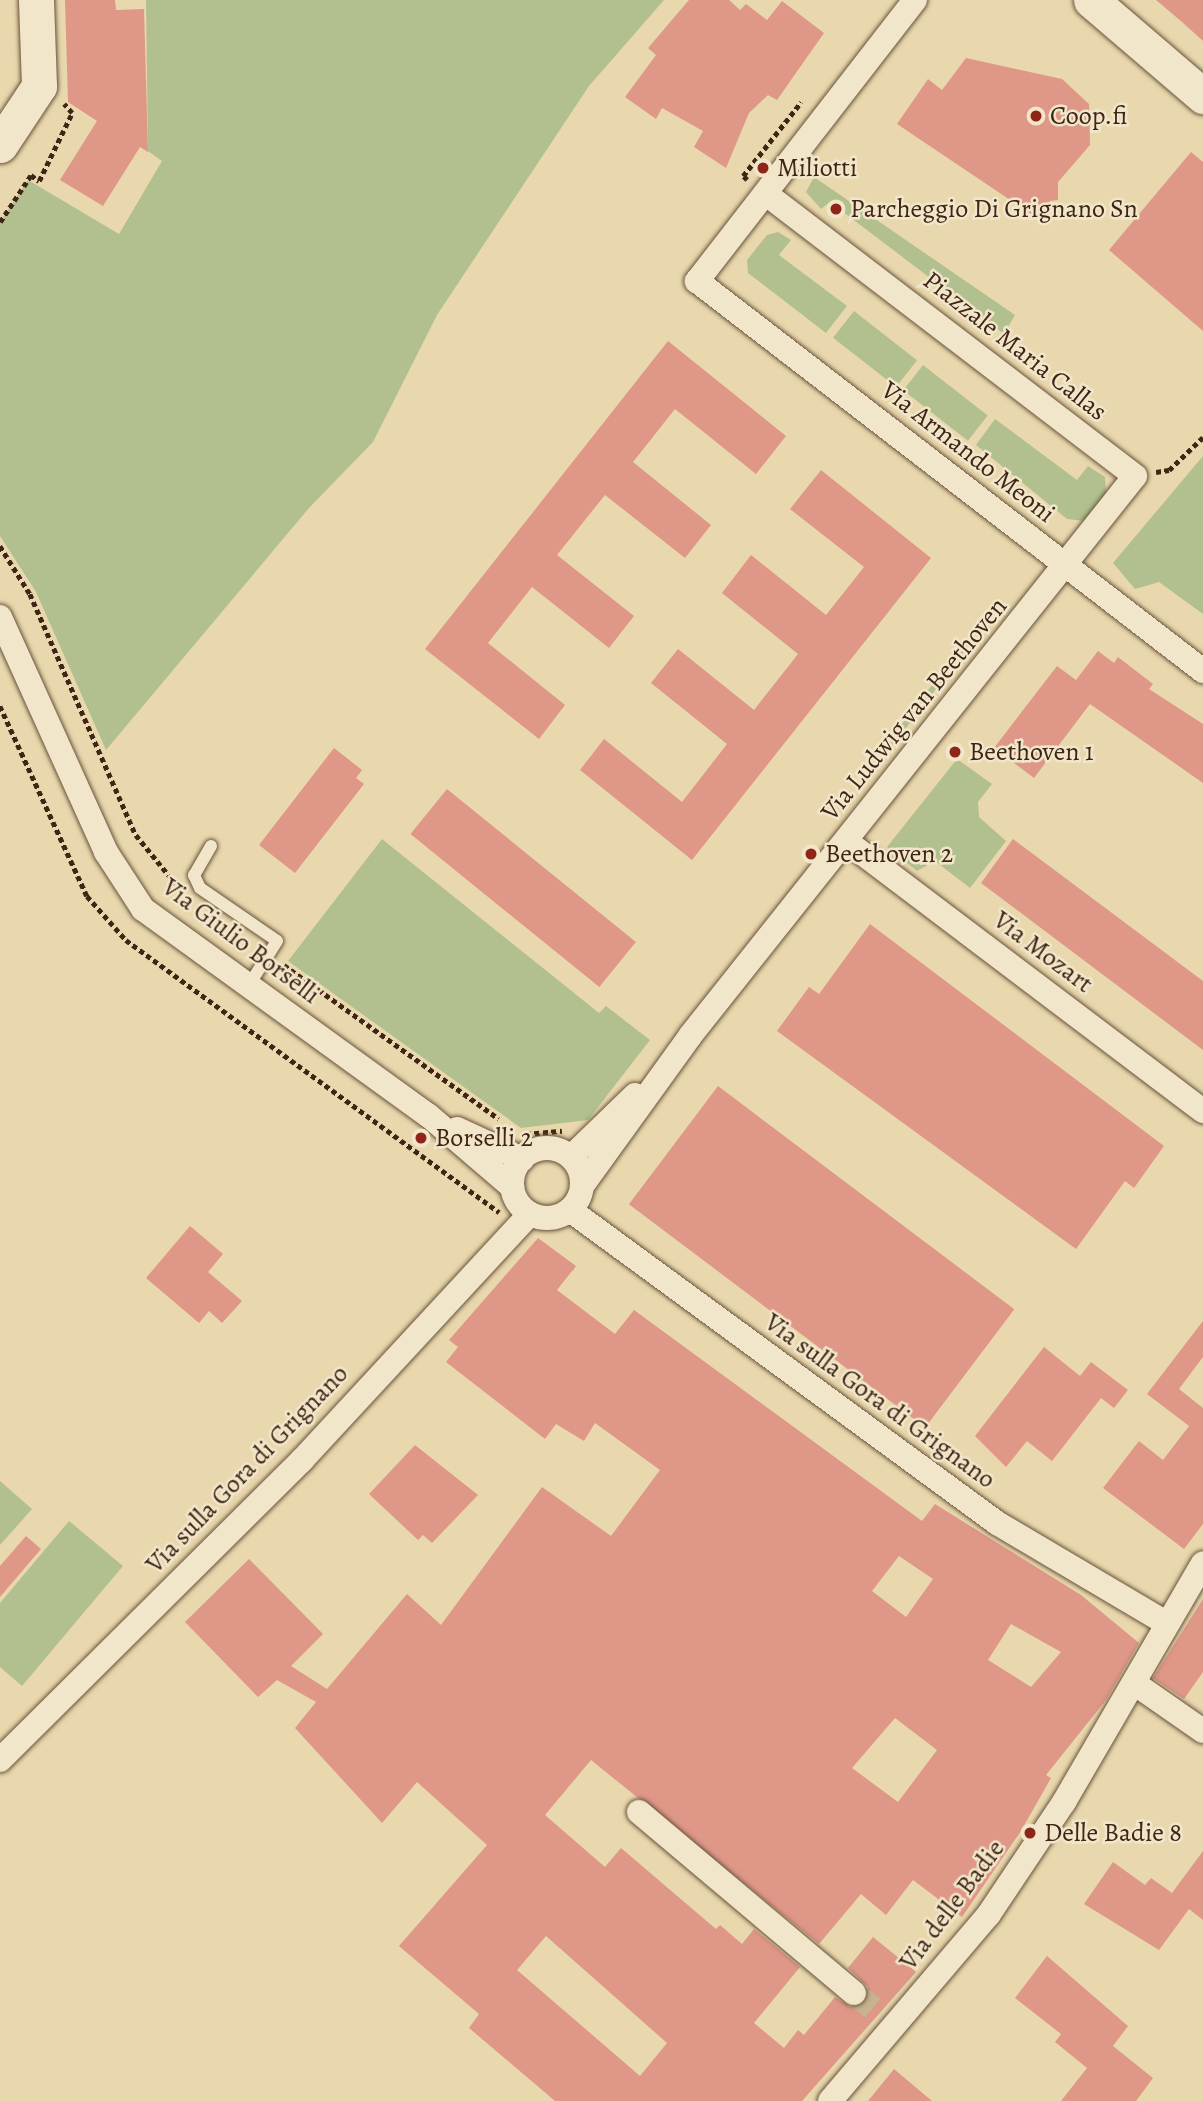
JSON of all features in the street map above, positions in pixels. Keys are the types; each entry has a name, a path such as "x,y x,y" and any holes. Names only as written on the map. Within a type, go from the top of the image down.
{"street":[{"path":"0,145 39,86 36,0"},
{"path":"767,195 915,0"},
{"path":"1108,5 1203,96"},
{"name":"Via Armando Meoni","path":"767,195 697,281 1203,671"},
{"name":"Piazzale Maria Callas","path":"767,195 1135,476"},
{"path":"1067,567 1135,476"},
{"name":"Via Ludwig van Beethoven","path":"582,1186 677,1053 1067,567"},
{"name":"Via Giulio Borselli","path":"0,617 106,852 143,909 428,1115 512,1187"},
{"name":"Via Mozart","path":"846,841 1203,1111"},
{"name":"Via Ludwig van Beethoven","path":"573,1145 677,1053"},
{"name":"Via Giulio Borselli","path":"428,1115 522,1147"},
{"path":"573,1145 582,1186 570,1210 555,1218 530,1214 512,1187 522,1147 550,1149 573,1145"},
{"name":"Via sulla Gora di Grignano","path":"570,1210 997,1523 1166,1623"},
{"name":"Via sulla Gora di Grignano","path":"0,1760 302,1460 530,1214"},
{"name":"Via delle Badie","path":"830,2101 887,2020 989,1914 1134,1682 1203,1563"},
{"path":"1134,1682 1203,1731"},
{"path":"639,1812 854,1993"}],"lane":[{"path":"211,846 194,875 200,888 277,941 249,985"}],"path":[{"path":"1135,476 1169,470 1203,437"},
{"path":"0,545 30,594 136,835 183,891"},
{"path":"269,954 510,1127"},
{"path":"522,1147 540,1129 573,1145"}],"green space":[{"path":"146,0 664,0 589,86 437,315 373,442 309,508 106,750 36,592 0,536 0,222 28,180 119,234 162,161 148,151"},
{"path":"814,177 1015,315 1004,334 830,202 821,209 806,192"},
{"path":"778,232 791,240 779,255 847,306 826,333 748,273 747,260 767,235"},
{"path":"854,311 917,360 896,387 833,338"},
{"path":"923,365 988,415 968,441 903,390"},
{"path":"995,419 1077,480 1088,466 1105,477 1106,493 1085,521 1067,519 976,445"},
{"path":"1203,456 1203,614 1159,582 1135,589 1113,563"},
{"path":"970,636 976,637 886,754 887,743"},
{"path":"957,759 992,784 978,802 979,817 1006,841 970,888 935,861 917,871 887,847"},
{"path":"382,839 599,1013 606,1006 650,1040 588,1120 521,1128 288,961"},
{"path":"0,1481 32,1509 0,1545"},
{"path":"69,1521 123,1566 22,1686 0,1667 0,1603"}],"building":[{"path":"65,0 115,0 116,10 144,9 148,152 140,147 103,206 60,180 97,121 68,102"},
{"path":"689,0 729,0 740,10 746,4 767,20 782,1 824,33 777,100 768,95 749,113 726,168 694,147 703,131 662,108 656,119 625,97 656,55 648,48"},
{"path":"1156,0 1203,0 1203,41 1182,22"},
{"path":"966,58 1062,79 1089,104 1090,145 1058,182 1058,200 1050,201 1037,218 897,124 928,79 942,90"},
{"path":"1191,152 1203,162 1203,331 1109,250"},
{"path":"668,341 786,436 756,474 675,409 633,462 711,525 685,558 605,495 557,555 634,616 609,648 532,587 488,643 565,705 539,739 425,649"},
{"path":"821,470 931,558 692,860 580,770 604,739 682,802 727,744 651,683 678,649 754,710 798,654 722,593 751,555 826,615 864,567 790,509"},
{"path":"1098,651 1114,663 1118,657 1153,684 1149,689 1203,724 1203,783 1090,704 1034,778 994,748 1057,666 1076,680"},
{"path":"334,748 362,770 356,778 364,784 295,873 259,845"},
{"path":"447,789 636,942 599,987 410,834"},
{"path":"1013,839 1203,981 1203,1050 981,883"},
{"path":"870,924 1164,1146 1134,1188 1125,1181 1076,1249 777,1031 809,987 819,994"},
{"path":"718,1086 1014,1309 925,1427 629,1204"},
{"path":"190,1226 223,1254 208,1272 242,1301 222,1323 209,1311 199,1323 146,1278"},
{"path":"538,1238 576,1266 557,1290 615,1334 634,1310 922,1521 935,1504 1081,1595 1139,1643 1106,1700 1046,1775 1051,1778 1021,1831 962,1917 913,1880 886,1915 861,1894 819,1944 591,1760 545,1815 605,1867 621,1848 716,1929 720,1925 742,1944 754,1929 800,1967 754,2023 784,2048 798,2030 804,2035 835,1997 851,2007 866,2002 868,1987 848,1968 873,1937 916,1972 802,2101 555,2101 469,2028 479,2014 399,1946 487,1845 417,1782 382,1823 295,1728 316,1702 277,1680 258,1697 185,1622 249,1559 323,1634 291,1666 327,1689 407,1594 441,1625 542,1487 611,1536 660,1470 595,1423 584,1441 556,1424 545,1439 446,1362 458,1347 449,1340","holes":["899,1556 933,1579 906,1617 872,1591","1011,1624 1061,1652 1031,1687 988,1660","895,1718 937,1750 898,1802 852,1768","546,1936 667,2043 640,2076 517,1970"]},
{"path":"1203,1321 1203,1357 1179,1389 1203,1408 1203,1524 1184,1549 1103,1488 1139,1441 1163,1460 1189,1426 1147,1394"},
{"path":"1044,1347 1080,1376 1091,1362 1128,1390 1114,1408 1101,1398 1052,1461 1027,1441 1006,1467 975,1436"},
{"path":"415,1445 478,1495 432,1543 423,1535 418,1540 369,1494"},
{"path":"26,1536 41,1549 0,1597 0,1566"},
{"path":"1203,1599 1203,1672 1184,1699 1153,1678"},
{"path":"1203,1851 1203,1920 1189,1909 1159,1950 1084,1904 1113,1862 1145,1885 1151,1878 1172,1893"},
{"path":"1047,1956 1128,2026 1113,2046 1153,2078 1136,2101 1061,2101 1087,2068 1055,2042 1061,2034 1015,1998"},
{"path":"894,2069 932,2101 868,2101"}],"tunnel":[{"path":"854,1993 881,2015"}],"place":[{"name":"Coop.fi","path":"1036,116"},
{"name":"Miliotti","path":"763,168"},
{"name":"Parcheggio Di Grignano Sn","path":"836,209"},
{"name":"Beethoven 1","path":"955,752"},
{"name":"Beethoven 2","path":"811,854"},
{"name":"Borselli 2","path":"421,1138"},
{"name":"Delle Badie 8","path":"1030,1833"}]}
